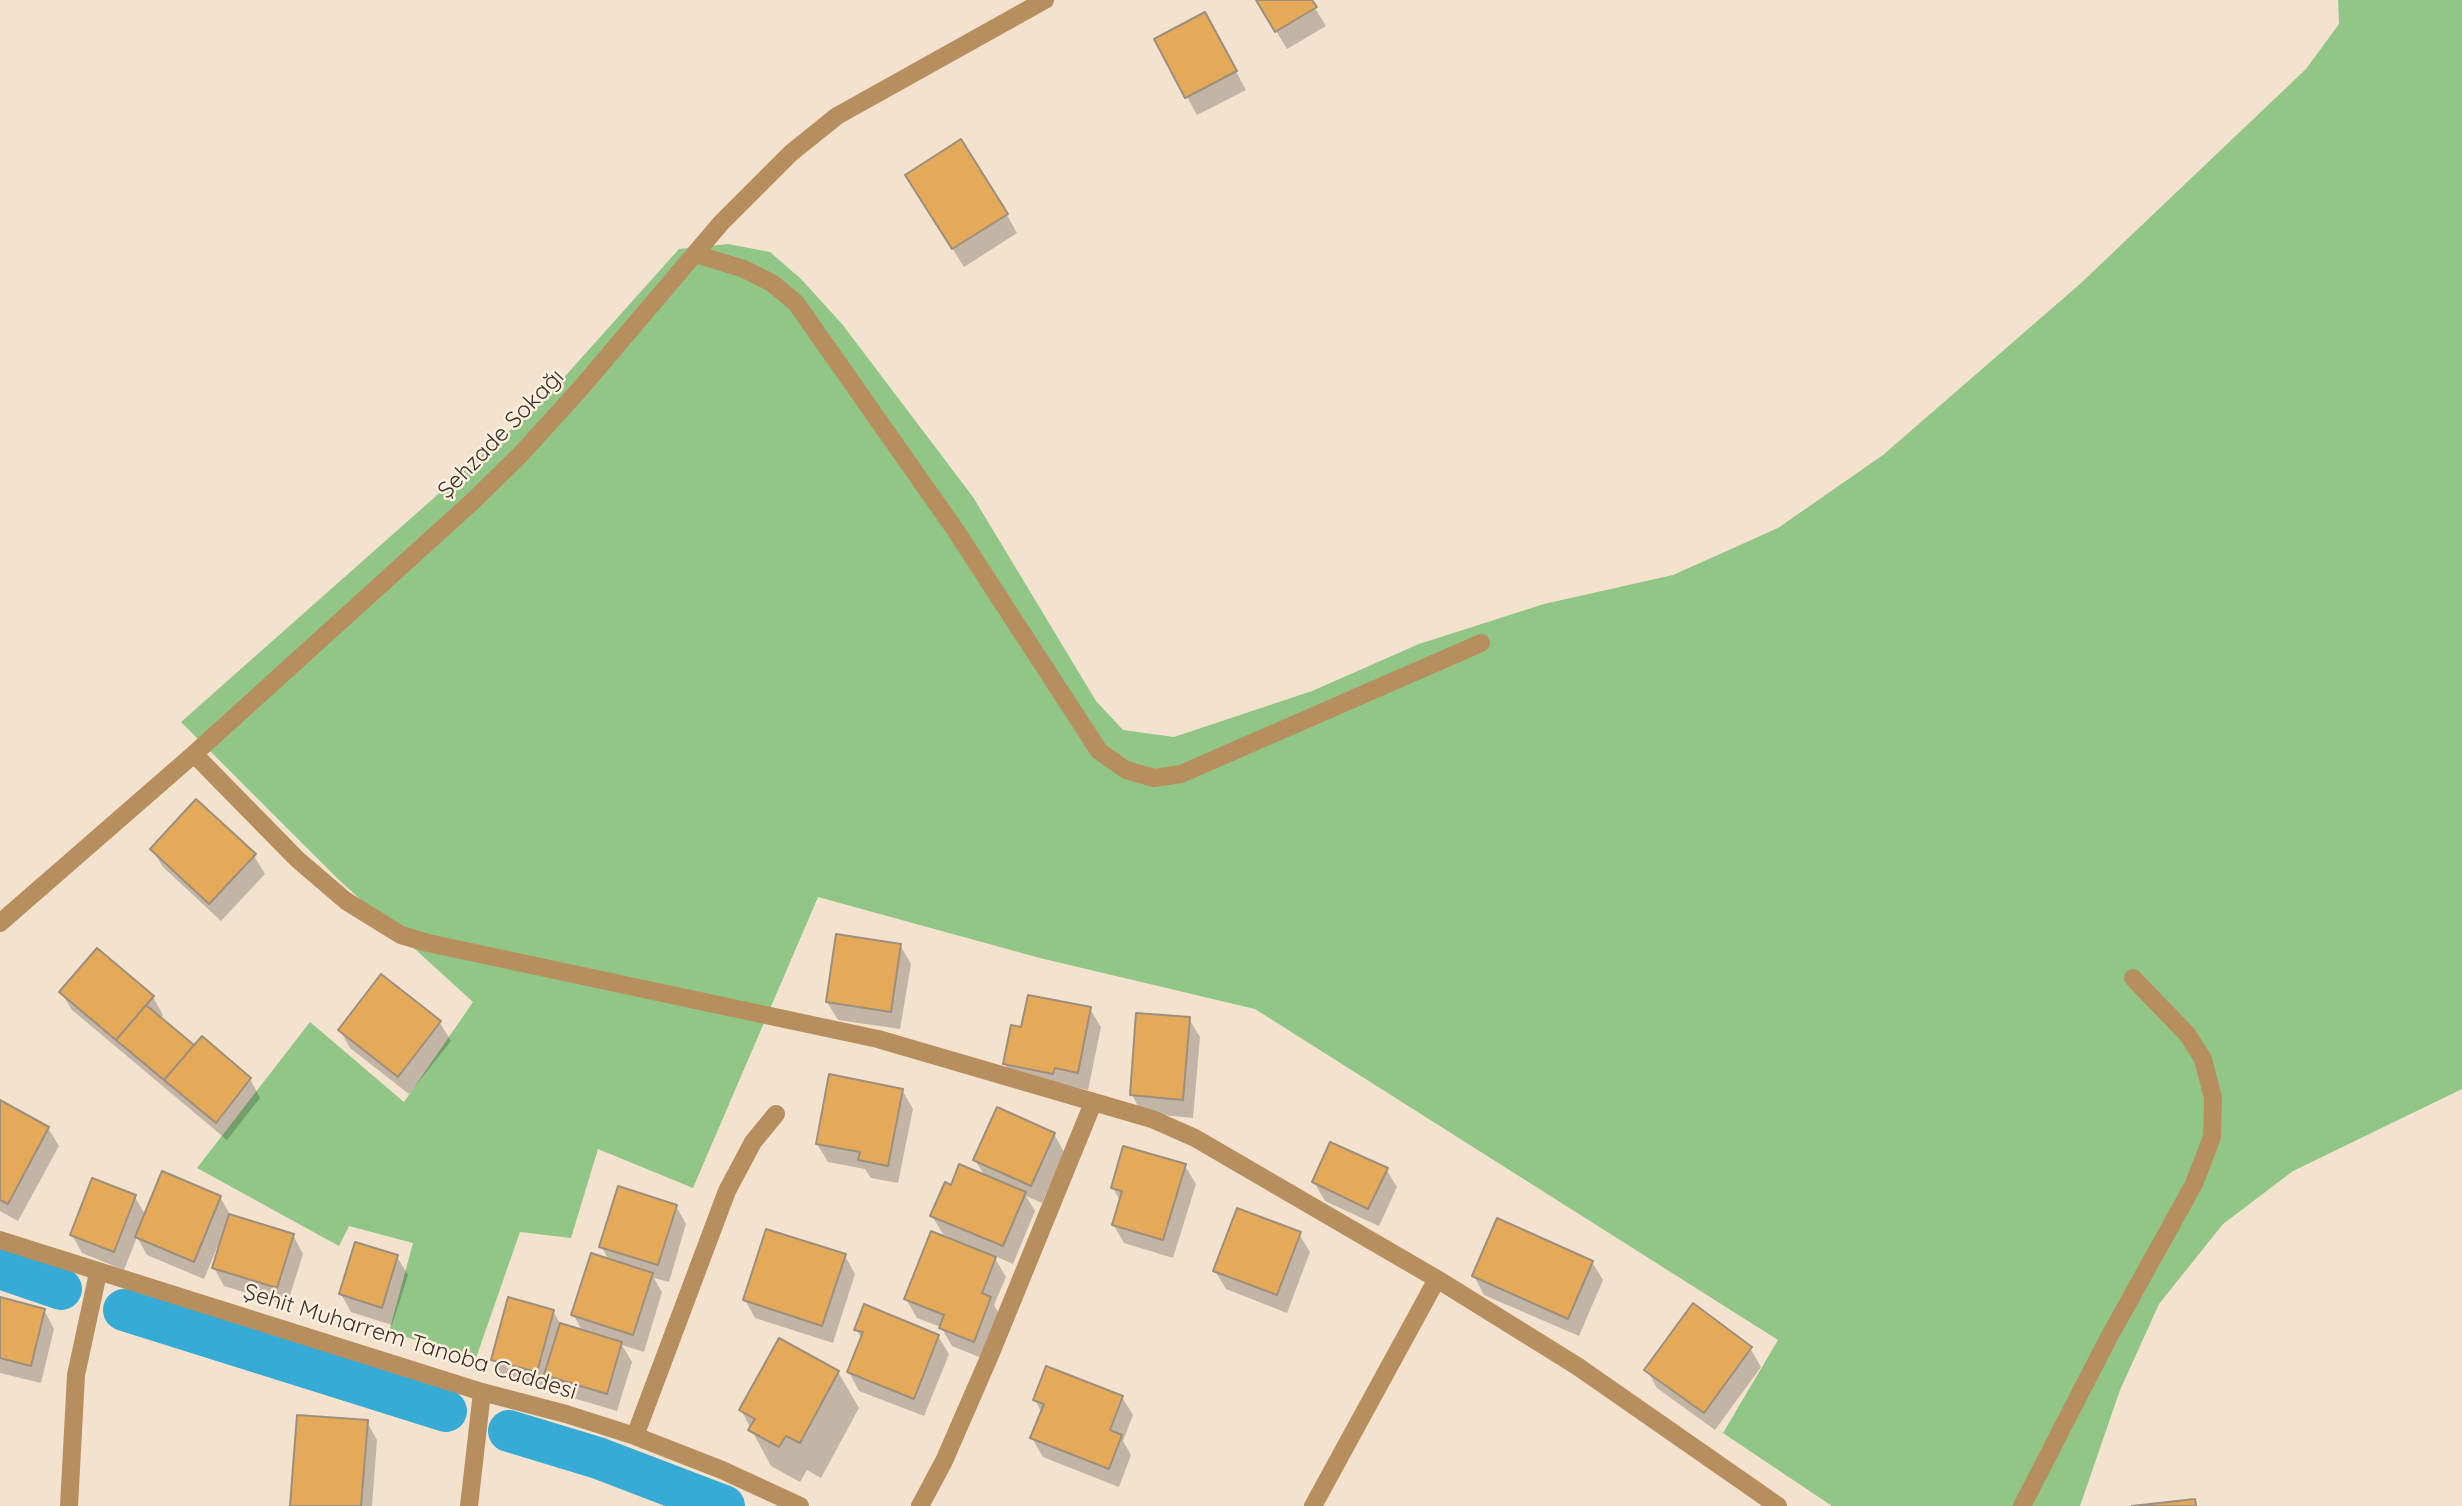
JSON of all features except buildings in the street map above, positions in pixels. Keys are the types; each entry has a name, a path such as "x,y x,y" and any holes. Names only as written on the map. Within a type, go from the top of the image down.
{"street":[{"name":"Şehzade Sokağı","path":"0,923 194,754 473,501 521,454 580,389 748,194 791,153 837,116 1045,0"},
{"path":"695,254 744,269 772,283 796,303 954,528 1099,751 1126,770 1154,778 1181,774 1481,643"},
{"path":"194,754 307,868 346,901 401,934 428,943 877,1039 1152,1119 1195,1138 1437,1279 1577,1366 1778,1506"},
{"path":"2022,1506 2102,1351 2194,1184 2212,1138 2213,1098 2203,1059 2187,1034 2133,978"},
{"path":"920,1506 944,1461 988,1360 1093,1103"},
{"path":"635,1436 727,1191 753,1142 776,1114"},
{"name":"Şehit Muharrem Tanoba Caddesi","path":"0,1240 482,1392 566,1413 722,1470 800,1506"},
{"path":"69,1506 76,1375 98,1273"},
{"path":"1313,1506 1437,1279"},
{"path":"469,1506 482,1392"}],"green space":[{"path":"2338,0 2462,0 2462,1089 2293,1171 2223,1224 2159,1304 2120,1390 2080,1506 1832,1506 1723,1433 1778,1340 1255,1009 1040,958 818,897 693,1188 598,1149 571,1238 520,1232 476,1358 389,1332 413,1243 349,1226 339,1246 197,1168 310,1022 404,1102 473,1002 338,879 181,722 541,403 679,249 728,244 770,252 801,279 842,324 973,497 1096,701 1123,730 1174,737 1312,691 1419,644 1544,604 1673,575 1778,528 1883,455 2080,284 2306,69 2339,24"}],"waterway":[{"path":"0,1268 61,1289"},
{"path":"124,1310 446,1411"},
{"path":"509,1431 598,1458 724,1506"}]}
